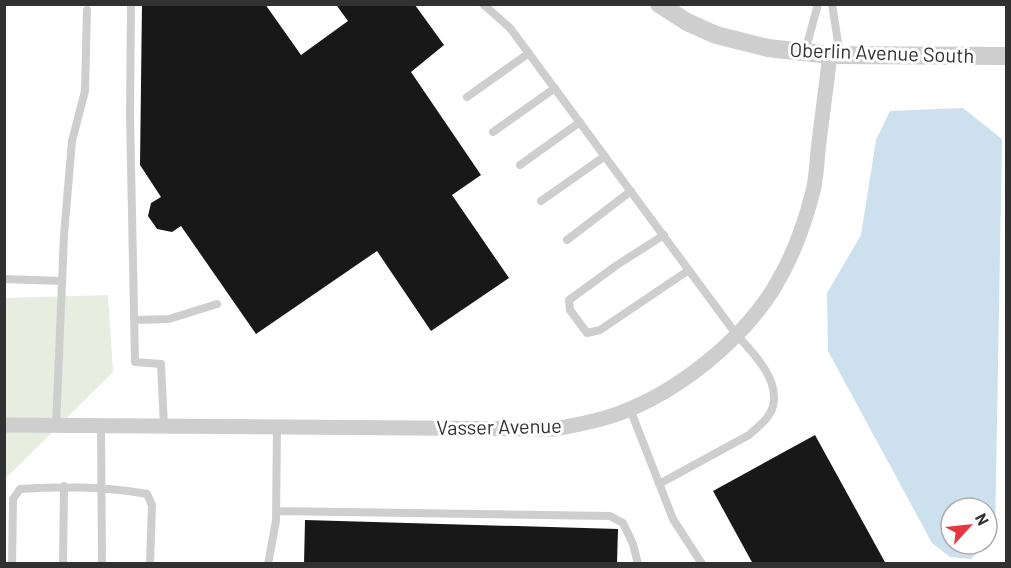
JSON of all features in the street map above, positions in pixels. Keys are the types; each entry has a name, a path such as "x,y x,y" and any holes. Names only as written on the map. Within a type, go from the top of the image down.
{"street":[{"name":"Oberlin Avenue South","path":"659,4 687,22 716,35 768,48 835,55 1006,56"},
{"name":"Vasser Avenue","path":"4,425 554,429 588,424 630,409 652,399 686,378 718,352 748,322 774,287 798,236 813,193 835,55"}],"lane":[{"path":"131,4 130,115 135,362 161,364 164,426"},
{"path":"483,4 510,28 529,52 736,334 759,361 769,380 774,394 773,406 769,415 749,435 659,484"},
{"path":"805,52 818,4"},
{"path":"832,4 835,55"},
{"path":"56,426 64,235 72,141 85,91 87,10"},
{"path":"467,96 529,52"},
{"path":"493,132 555,88"},
{"path":"520,165 580,122"},
{"path":"541,201 605,156"},
{"path":"567,240 631,191"},
{"path":"664,236 617,265 569,300 570,310 587,333 600,330 689,270"},
{"path":"4,279 62,280"},
{"path":"134,320 169,319 217,304"},
{"path":"630,409 673,519 702,564"},
{"path":"101,426 102,564"},
{"path":"268,564 276,511 277,427"},
{"path":"63,564 64,486"},
{"path":"12,564 13,499 20,489 64,486 102,487 147,494 152,505 150,564"},
{"path":"276,511 610,516 623,523 633,544 638,564"}],"shaded area":[{"path":"108,295 113,372 5,479 5,298"}],"water":[{"path":"963,108 1002,139 996,496 939,496 939,548 932,543 828,351 827,293 861,235 876,140 890,111"},
{"path":"949,556 974,556 971,559"}],"building":[{"path":"142,4 265,4 301,55 348,21 337,6 339,5 415,5 444,45 411,72 481,175 452,195 509,278 431,331 377,251 256,334 181,226 172,232 157,229 148,216 151,203 161,197 140,165"},
{"path":"815,435 886,564 753,564 713,491"},
{"path":"305,520 618,529 617,564 304,564"}]}
